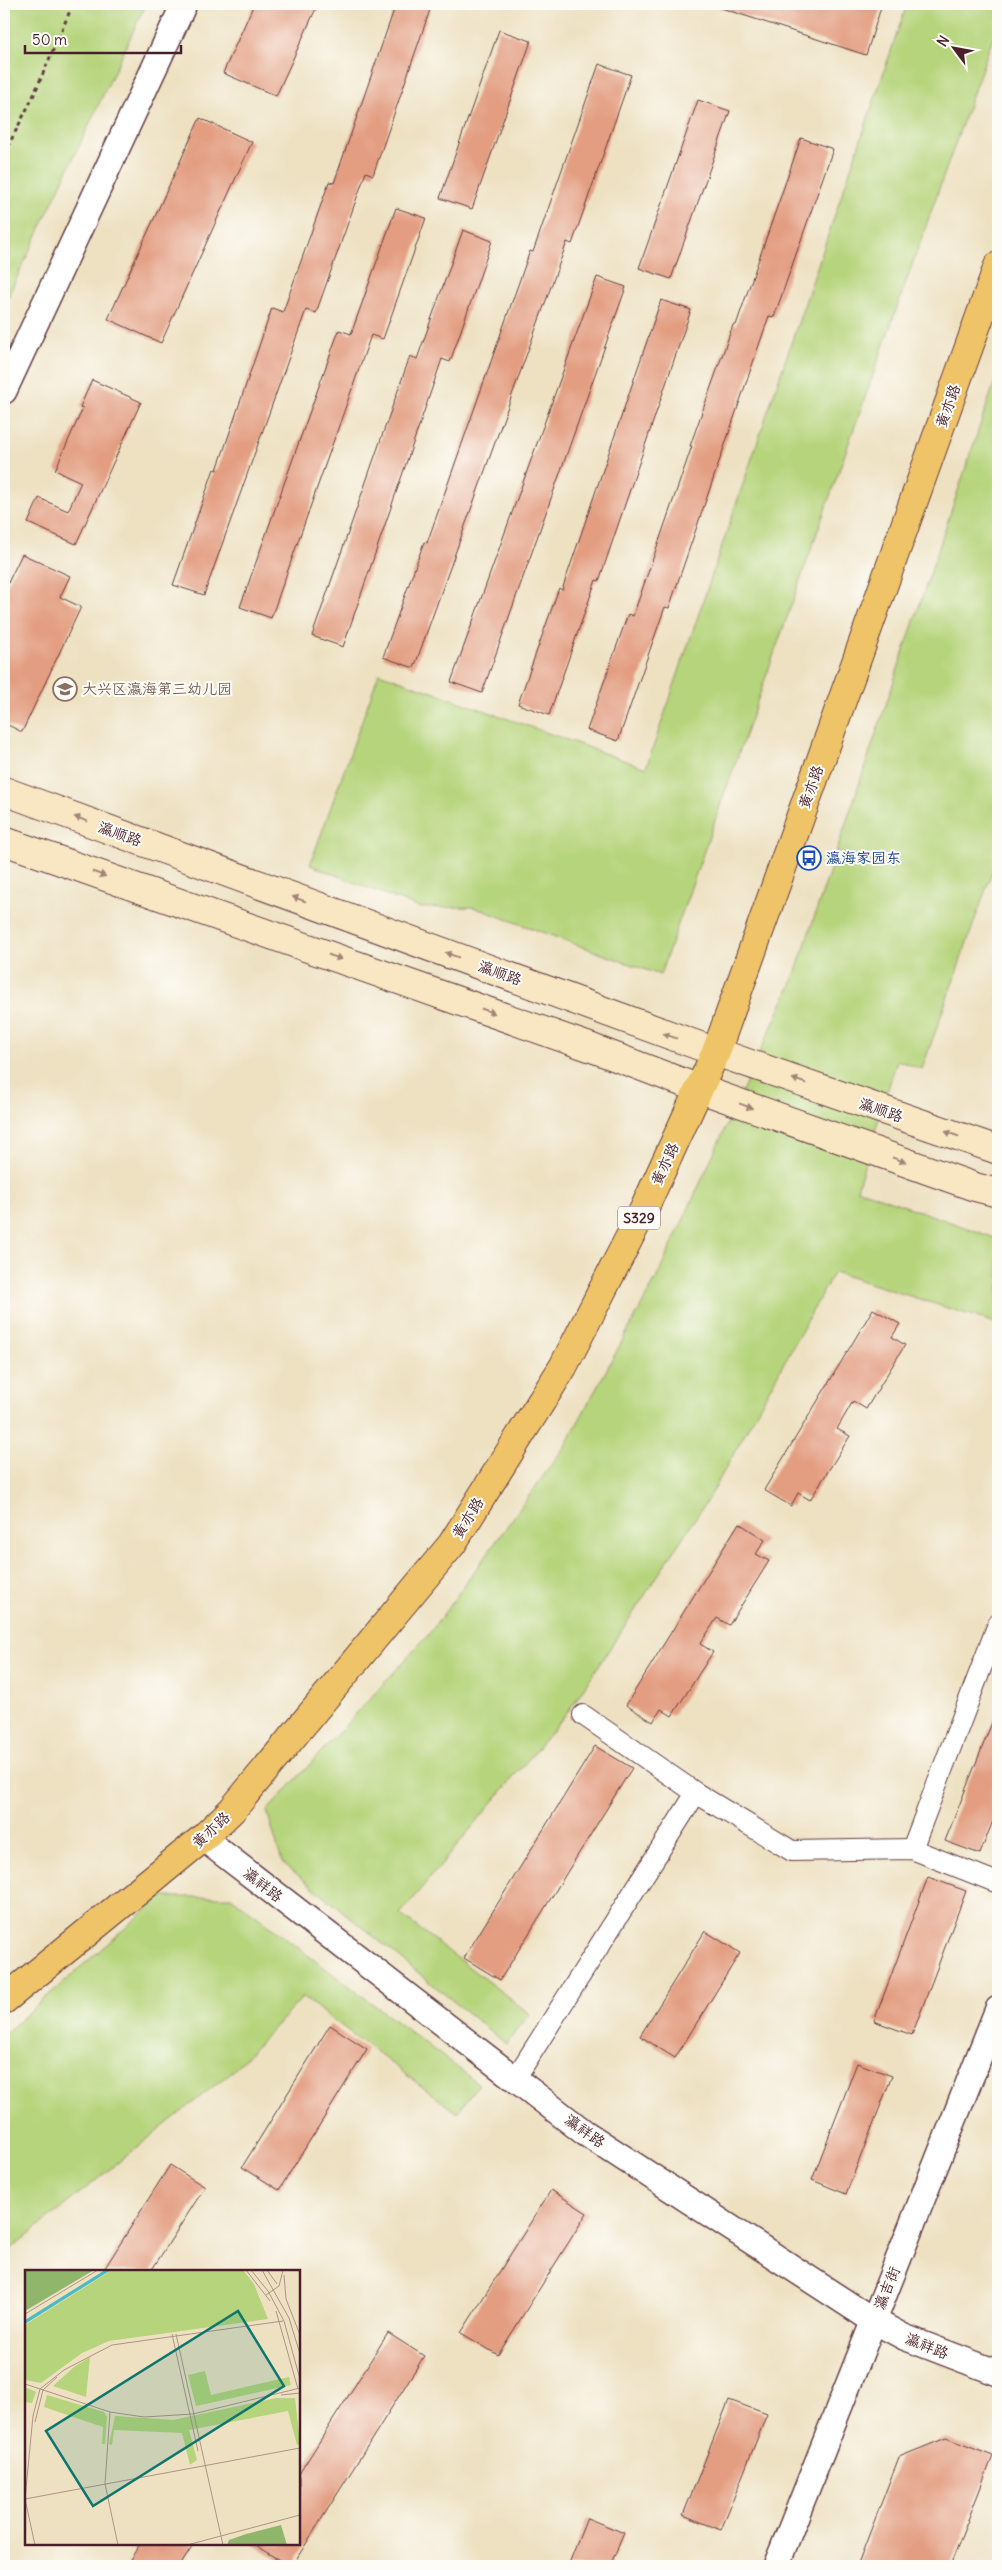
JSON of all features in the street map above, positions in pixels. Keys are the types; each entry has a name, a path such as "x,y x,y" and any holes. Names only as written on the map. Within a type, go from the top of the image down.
{"main road":[{"name":"黄亦路","path":"4,2000 203,1838 232,1810 452,1544 563,1367 644,1209 716,1052 998,266"},
{"name":"瀛顺路","path":"4,791 716,1052 998,1150"},
{"path":"4,841 583,1044 700,1090 975,1187 998,1193"}],"street":[{"path":"4,391 184,4"},
{"path":"912,1849 998,1624"},
{"path":"583,1715 696,1793 792,1850 912,1849 998,1884"},
{"path":"515,2079 696,1793"},
{"name":"瀛祥路","path":"203,1838 585,2133 874,2321 904,2337 998,2373"},
{"name":"瀛吉街","path":"776,2566 998,2009"}],"path":[{"path":"4,154 32,99 73,4"}],"green space":[{"path":"4,4 146,4 4,305"},
{"path":"907,4 998,4 998,23 660,975 473,907 420,908 310,865 379,673 646,768"},
{"path":"998,372 998,855 922,1069 897,1060 857,1189 998,1239 998,1324 834,1272 712,1493 570,1709 400,1914 530,2014 506,2044 282,1862 267,1811 429,1634 565,1446 658,1275 793,980"},
{"path":"161,1897 231,1897 479,2084 457,2113 303,1997 235,2069 4,2254 4,2034"}],"building":[{"path":"254,4 318,4 276,96 223,73"},
{"path":"396,4 432,4 373,175 366,172 316,313 306,310 204,595 173,585 214,469 217,470 272,308 283,312 329,182 334,183"},
{"path":"719,4 882,4 866,55 718,7"},
{"path":"499,30 531,41 472,209 440,198"},
{"path":"599,64 631,75 572,244 567,242 414,668 383,657 424,542 427,543 530,251 533,252"},
{"path":"698,100 730,111 671,279 639,268"},
{"path":"200,118 252,142 161,343 108,319"},
{"path":"801,138 833,149 774,317 769,316 669,608 665,607 618,741 587,730 628,614 633,616 692,446 690,446 733,325 736,325"},
{"path":"396,208 426,218 383,339 371,335 271,618 240,607 339,330 351,334"},
{"path":"463,230 492,241 450,362 442,359 343,647 312,636 410,356 417,359"},
{"path":"597,277 626,287 482,693 451,682"},
{"path":"661,300 691,310 599,581 596,580 549,715 518,704 559,588 562,590"},
{"path":"92,380 141,402 76,544 28,523 39,498 68,511 81,482 55,470 83,408 80,407"},
{"path":"22,554 70,576 60,597 81,607 22,732 4,723 4,591"},
{"path":"873,1309 900,1324 892,1337 905,1345 866,1409 853,1401 837,1429 850,1436 810,1500 798,1493 791,1506 764,1490"},
{"path":"739,1523 765,1540 756,1554 769,1561 729,1625 717,1618 700,1644 713,1652 672,1716 661,1709 653,1722 626,1705"},
{"path":"997,1710 998,1808 980,1854 945,1841"},
{"path":"595,1746 632,1768 500,1980 464,1958"},
{"path":"928,1877 966,1891 912,2035 874,2021"},
{"path":"705,1931 740,1953 675,2058 640,2036"},
{"path":"330,2025 367,2049 279,2190 242,2167"},
{"path":"857,2063 892,2076 846,2194 812,2180"},
{"path":"170,2165 205,2187 152,2270 104,2270"},
{"path":"551,2190 587,2213 498,2355 461,2333"},
{"path":"388,2333 424,2356 292,2566 289,2566 255,2545 300,2545 300,2472"},
{"path":"729,2400 767,2414 721,2530 683,2515"},
{"path":"946,2438 993,2456 950,2566 857,2566 899,2457"},
{"path":"587,2518 624,2533 610,2566 568,2566"},
{"path":"139,2545 193,2545 180,2566 126,2566"}],"place":[{"name":"大兴区瀛海第三幼儿园","path":"65,689"},
{"name":"瀛海家园东","path":"809,858"}]}
